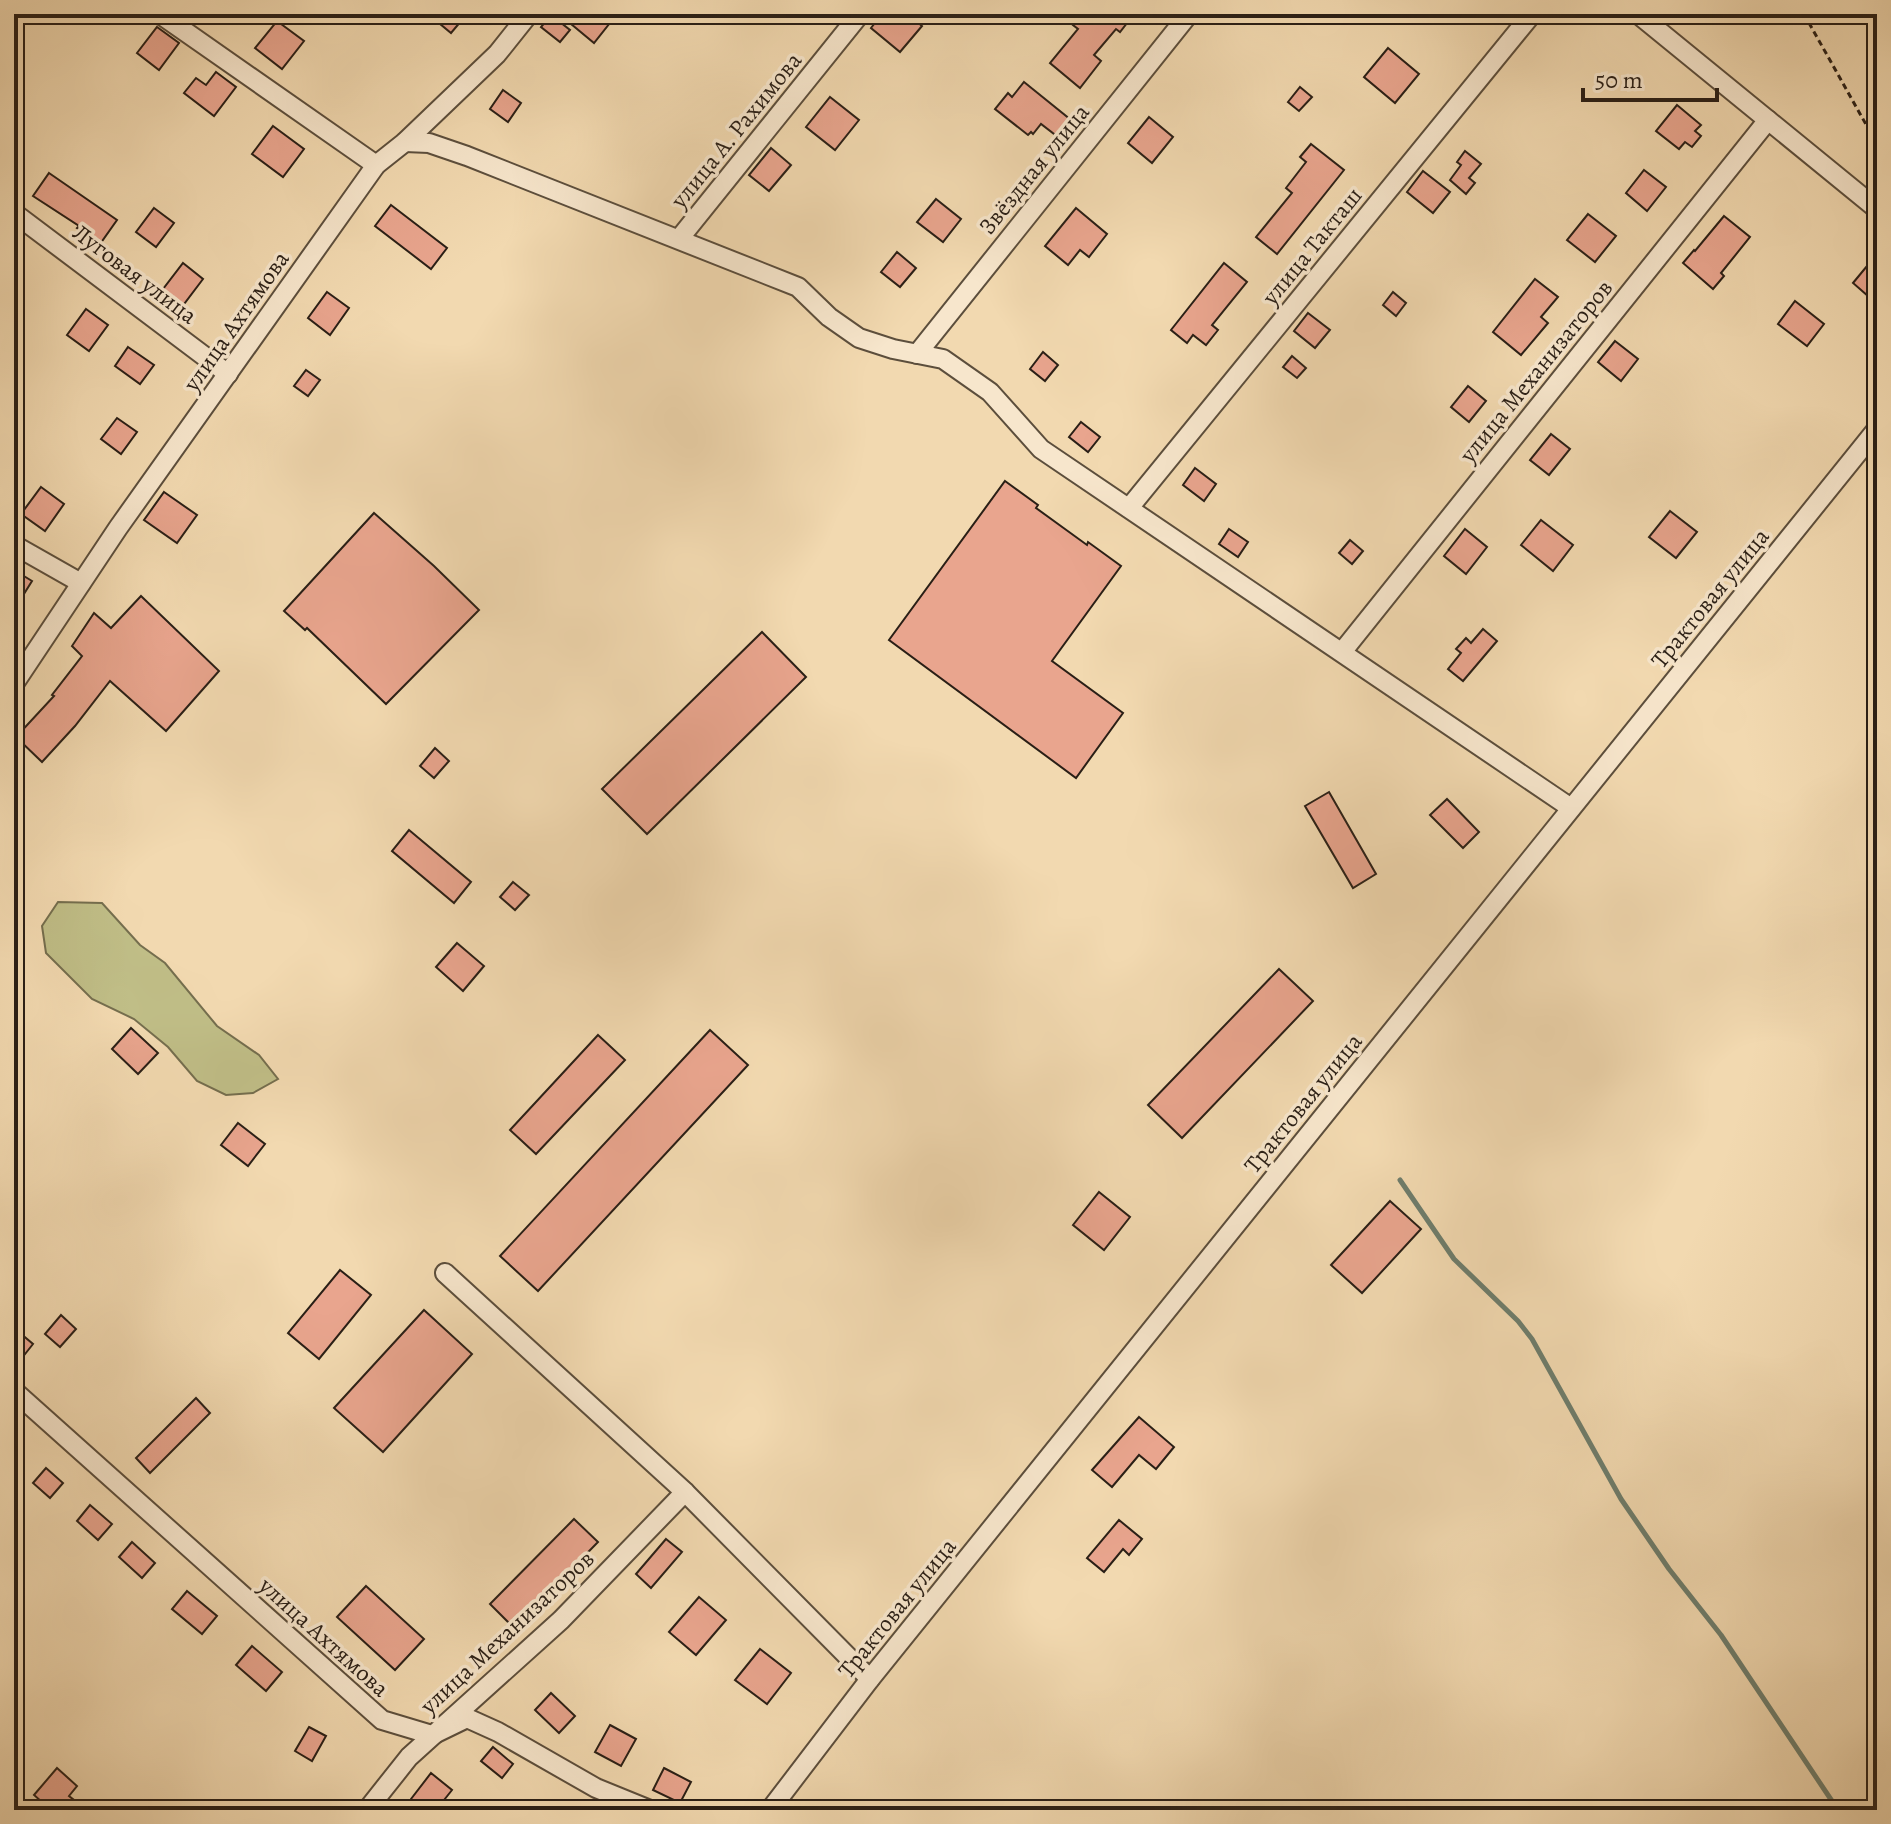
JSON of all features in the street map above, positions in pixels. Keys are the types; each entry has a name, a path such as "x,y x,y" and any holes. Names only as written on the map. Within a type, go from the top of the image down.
{"street":[{"path":"160,14 182,21 376,165"},
{"name":"улица Ахтямова","path":"14,684 118,528 376,165 405,142 497,54 529,14"},
{"name":"улица А. Рахимова","path":"679,239 860,14"},
{"name":"Звёздная улица","path":"917,354 1189,14"},
{"name":"улица Такташ","path":"1129,508 1532,14"},
{"path":"1638,14 1877,209"},
{"name":"улица Механизаторов","path":"1342,652 1768,120"},
{"path":"405,142 429,143 467,156 679,239 798,287 829,317 859,338 893,349 943,359 990,392 1041,449 1571,808"},
{"name":"Луговая улица","path":"14,213 228,374"},
{"name":"Трактовая улица","path":"770,1810 870,1679 1877,429"},
{"path":"14,545 81,583"},
{"path":"445,1273 685,1492 870,1679"},
{"name":"улица Ахтямова","path":"14,1391 382,1720 432,1735"},
{"name":"улица Механизаторов","path":"367,1810 409,1757 561,1620 685,1492"},
{"path":"432,1735 467,1718 498,1732 596,1788 650,1810"}],"path":[{"path":"1804,14 1877,144"}],"shaded area":[{"path":"58,902 102,903 140,945 165,963 217,1026 259,1055 278,1079 253,1093 226,1095 197,1081 168,1047 134,1019 92,999 46,953 42,926"}],"building":[{"path":"428,14 467,14 451,33"},
{"path":"559,14 617,14 594,43"},
{"path":"882,14 908,14 922,26 900,52 871,28"},
{"path":"1082,14 1095,22 1100,16 1097,14 1134,14 1120,32 1116,29 1094,55 1101,61 1080,88 1050,63 1078,29 1073,25"},
{"path":"551,15 570,30 560,42 541,27"},
{"path":"277,21 304,41 282,69 255,48"},
{"path":"157,27 179,43 159,70 137,53"},
{"path":"1388,48 1419,74 1395,103 1364,77"},
{"path":"216,72 236,87 214,116 184,93 196,78 206,85"},
{"path":"1024,82 1071,120 1058,137 1041,124 1033,134 1028,135 995,109 1008,93 1012,97"},
{"path":"1300,87 1312,97 1299,111 1288,102"},
{"path":"503,90 521,103 508,122 490,109"},
{"path":"830,97 859,120 835,150 806,127"},
{"path":"1677,105 1701,125 1695,131 1701,136 1692,147 1685,142 1679,149 1656,131"},
{"path":"1149,117 1173,137 1152,163 1128,143"},
{"path":"273,126 304,149 283,177 252,154"},
{"path":"1311,144 1344,170 1277,254 1256,237 1292,193 1286,188 1306,162 1300,157"},
{"path":"771,148 791,165 769,191 749,175"},
{"path":"1465,151 1481,164 1469,178 1475,183 1466,194 1450,180 1461,165 1457,162"},
{"path":"1644,170 1666,187 1647,211 1626,193"},
{"path":"1423,171 1450,192 1433,213 1407,192"},
{"path":"49,173 117,220 100,244 77,228 79,226 33,196"},
{"path":"936,199 961,219 943,242 917,222"},
{"path":"391,205 447,248 431,269 375,226"},
{"path":"154,208 174,223 156,247 136,232"},
{"path":"1076,208 1107,234 1089,257 1080,250 1068,265 1045,246"},
{"path":"1588,214 1616,236 1595,262 1567,240"},
{"path":"1724,216 1750,237 1721,273 1724,276 1713,289 1683,263"},
{"path":"897,252 916,268 900,287 881,272"},
{"path":"183,263 203,279 181,308 160,293"},
{"path":"1224,263 1247,282 1212,325 1218,330 1206,345 1193,335 1187,343 1171,330"},
{"path":"1867,266 1877,275 1877,286 1868,296 1853,283"},
{"path":"1535,279 1558,297 1541,317 1548,323 1521,355 1493,332"},
{"path":"327,292 349,308 330,335 308,318"},
{"path":"1393,292 1406,303 1396,316 1383,305"},
{"path":"1795,301 1824,324 1807,346 1778,324"},
{"path":"86,309 108,325 89,351 67,335"},
{"path":"1308,313 1330,330 1315,348 1294,331"},
{"path":"1615,341 1638,359 1621,381 1598,362"},
{"path":"128,347 154,365 140,384 115,366"},
{"path":"1043,352 1058,365 1045,381 1030,369"},
{"path":"1292,356 1306,368 1297,378 1283,367"},
{"path":"306,370 320,380 308,396 294,386"},
{"path":"1468,386 1486,401 1469,422 1451,407"},
{"path":"117,418 137,432 121,454 101,439"},
{"path":"1081,422 1100,437 1088,452 1069,437"},
{"path":"1551,434 1570,449 1549,475 1530,460"},
{"path":"1195,468 1216,484 1204,501 1183,485"},
{"path":"1005,481 1038,505 1036,508 1121,566 1052,661 1123,713 1076,778 889,640"},
{"path":"41,487 64,504 45,531 21,514"},
{"path":"164,492 197,515 177,543 144,520"},
{"path":"1670,511 1697,532 1676,558 1649,537"},
{"path":"374,513 479,610 386,704 307,628 305,630 284,611"},
{"path":"1541,520 1573,545 1553,571 1521,545"},
{"path":"1229,529 1248,542 1238,557 1219,544"},
{"path":"1465,529 1487,547 1466,574 1444,556"},
{"path":"1350,540 1363,551 1352,564 1339,553"},
{"path":"14,570 32,581 14,610"},
{"path":"141,596 219,671 166,731 110,681 42,762 16,737 54,696 82,656 72,646 94,613 111,628"},
{"path":"1483,629 1497,641 1463,681 1448,669 1461,653 1456,649 1466,638 1471,643"},
{"path":"762,632 806,677 647,834 602,789"},
{"path":"435,748 449,761 434,778 420,766"},
{"path":"1329,792 1376,874 1353,888 1305,806"},
{"path":"1447,799 1479,832 1463,848 1430,815"},
{"path":"409,830 471,882 454,903 392,851"},
{"path":"513,882 529,895 515,910 500,897"},
{"path":"457,943 484,966 463,991 436,967"},
{"path":"1279,969 1313,1001 1182,1138 1148,1105"},
{"path":"131,1028 158,1053 138,1074 112,1049"},
{"path":"710,1030 748,1065 538,1291 500,1256"},
{"path":"598,1035 625,1060 536,1154 510,1130"},
{"path":"238,1123 265,1144 248,1166 221,1145"},
{"path":"1099,1192 1130,1217 1104,1250 1073,1225"},
{"path":"1390,1201 1421,1229 1362,1293 1331,1265"},
{"path":"340,1270 371,1295 319,1359 288,1333"},
{"path":"424,1310 472,1354 383,1452 334,1408"},
{"path":"61,1315 76,1329 60,1347 45,1334"},
{"path":"14,1328 33,1344 14,1368"},
{"path":"196,1398 210,1413 150,1473 136,1458"},
{"path":"1139,1417 1174,1447 1156,1469 1139,1455 1112,1487 1092,1470"},
{"path":"46,1468 63,1483 50,1498 33,1483"},
{"path":"90,1505 112,1524 98,1540 77,1521"},
{"path":"574,1519 598,1542 514,1628 490,1604"},
{"path":"1119,1520 1142,1539 1129,1555 1123,1549 1104,1572 1087,1558"},
{"path":"666,1539 682,1552 651,1588 636,1574"},
{"path":"132,1542 155,1563 142,1578 119,1557"},
{"path":"366,1586 424,1639 395,1670 337,1617"},
{"path":"187,1591 217,1616 202,1634 172,1609"},
{"path":"699,1597 726,1620 696,1655 669,1632"},
{"path":"252,1646 282,1672 266,1691 236,1665"},
{"path":"760,1649 791,1673 767,1704 735,1680"},
{"path":"551,1693 575,1716 559,1733 535,1710"},
{"path":"610,1725 636,1739 621,1766 595,1752"},
{"path":"309,1727 326,1736 312,1761 295,1751"},
{"path":"493,1747 513,1764 502,1778 481,1761"},
{"path":"57,1768 77,1786 69,1796 87,1810 51,1810 34,1795"},
{"path":"664,1768 691,1782 680,1803 653,1790"},
{"path":"431,1773 452,1790 436,1810 425,1810 411,1799"}],"waterway":[{"path":"1400,1180 1454,1259 1518,1321 1532,1339 1621,1499 1669,1569 1721,1635 1838,1810"}]}
